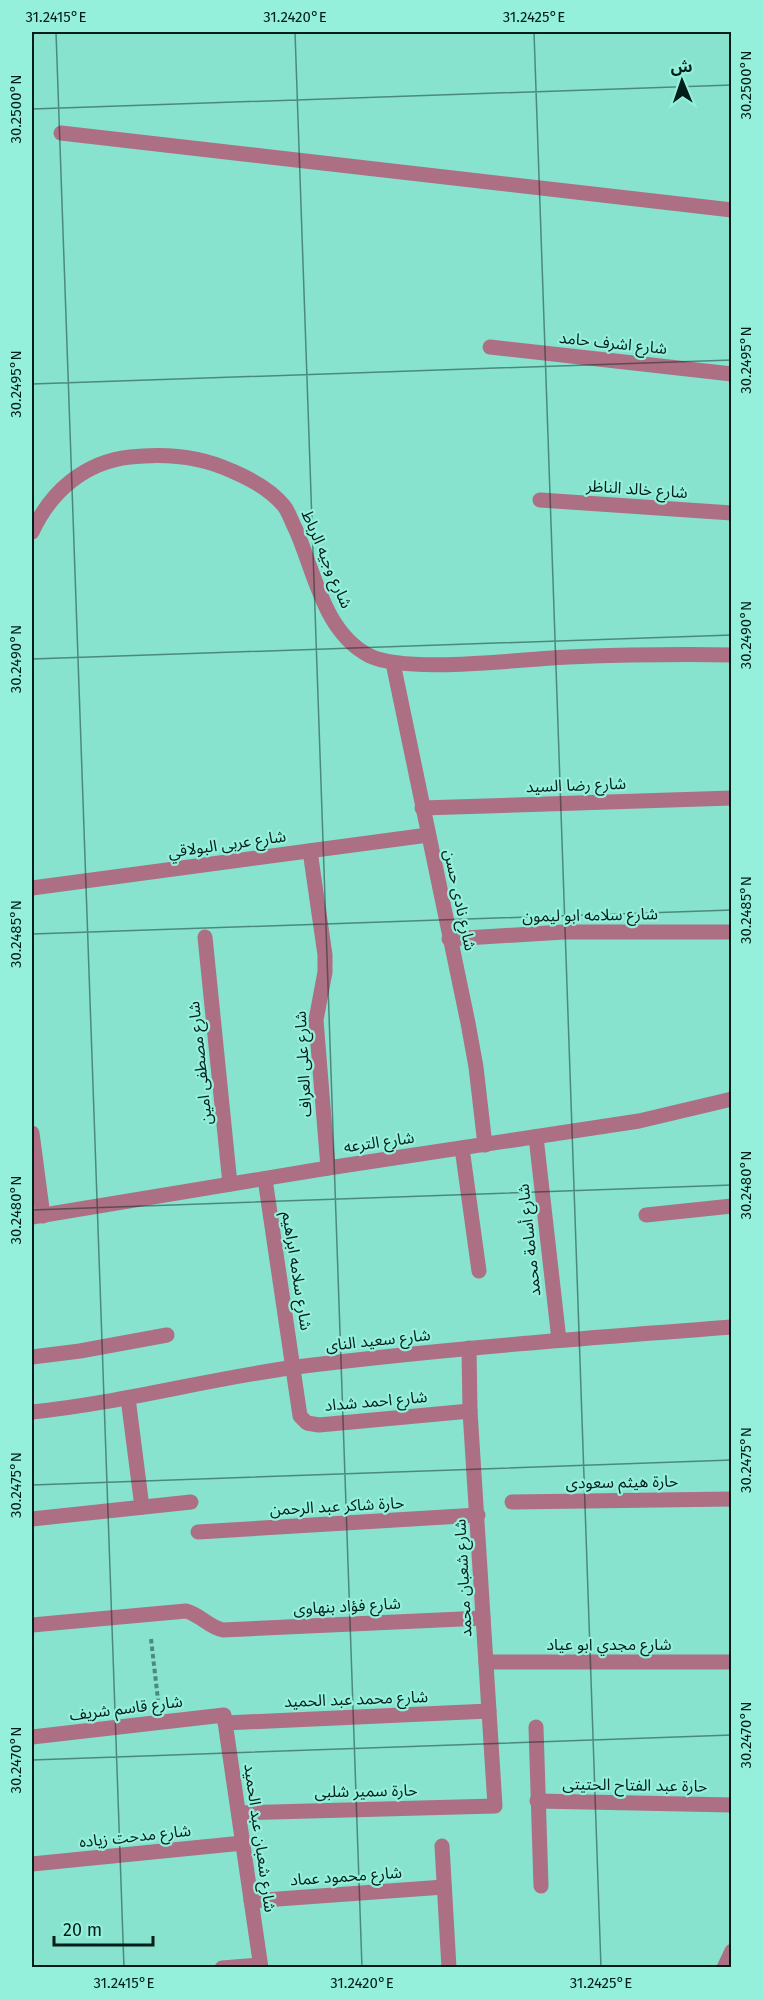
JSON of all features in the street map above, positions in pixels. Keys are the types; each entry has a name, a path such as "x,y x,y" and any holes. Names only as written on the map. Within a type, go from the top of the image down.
{"street":[{"path":"62,133 732,210"},
{"name":"شارع اشرف حامد","path":"490,347 732,375"},
{"name":"شارع وجيه الرباط","path":"32,532 39,516 66,482 110,459 156,454 209,461 254,480 285,506 328,614 351,640 369,655 393,663 732,655"},
{"name":"شارع خالد الناظر","path":"540,500 732,513"},
{"name":"شارع نادى حسن","path":"393,663 476,1068 485,1145"},
{"name":"شارع رضا السيد","path":"422,808 732,798"},
{"name":"شارع عربى البولاقي","path":"32,888 428,835"},
{"name":"شارع على العراف","path":"310,851 325,955 325,972 316,1020 328,1168"},
{"name":"شارع سلامه ابو ليمون","path":"449,939 564,932 732,932"},
{"name":"شارع مصطفى امين","path":"205,937 230,1185"},
{"name":"شارع الترعه","path":"37,1216 328,1168 639,1121 732,1099"},
{"path":"32,1134 37,1216"},
{"name":"شارع أسامة محمد","path":"536,1137 559,1340"},
{"path":"462,1148 478,1271"},
{"name":"شارع سلامه ابراهيم","path":"265,1179 294,1368"},
{"path":"646,1215 732,1206"},
{"name":"شارع سعيد الناى","path":"32,1412 81,1407 294,1368 469,1348 732,1327"},
{"path":"32,1357 80,1352 167,1335"},
{"name":"شارع شعبان محمد","path":"469,1348 470,1411 495,1806"},
{"name":"شارع احمد شداد","path":"294,1368 300,1416 307,1423 319,1425 470,1411"},
{"path":"128,1398 142,1507"},
{"name":"حارة هيثم سعودى","path":"512,1502 732,1499"},
{"path":"32,1519 191,1502"},
{"name":"حارة شاكر عبد الرحمن","path":"198,1532 477,1515"},
{"name":"شارع فؤاد بنهاوى","path":"148,1615 186,1611 199,1615 212,1628 223,1630 483,1618"},
{"path":"32,1625 148,1615"},
{"name":"شارع مجدي ابو عياد","path":"486,1662 732,1662"},
{"name":"شارع محمد عبد الحميد","path":"225,1719 489,1711"},
{"name":"شارع قاسم شريف","path":"32,1737 161,1722 225,1719"},
{"name":"شارع شعبان عبد الحميد","path":"225,1719 260,1966"},
{"path":"536,1727 541,1886"},
{"name":"حارة عبد الفتاح الحتيتى","path":"537,1801 732,1805"},
{"name":"حارة سمير شلبى","path":"238,1812 495,1806"},
{"name":"شارع مدحت زياده","path":"32,1864 243,1843"},
{"path":"442,1846 449,1968"},
{"name":"شارع محمود عماد","path":"251,1901 444,1887"},
{"path":"724,1968 732,1951"},
{"path":"222,1968 260,1966"}],"path":[{"path":"148,1615 161,1722"}]}
